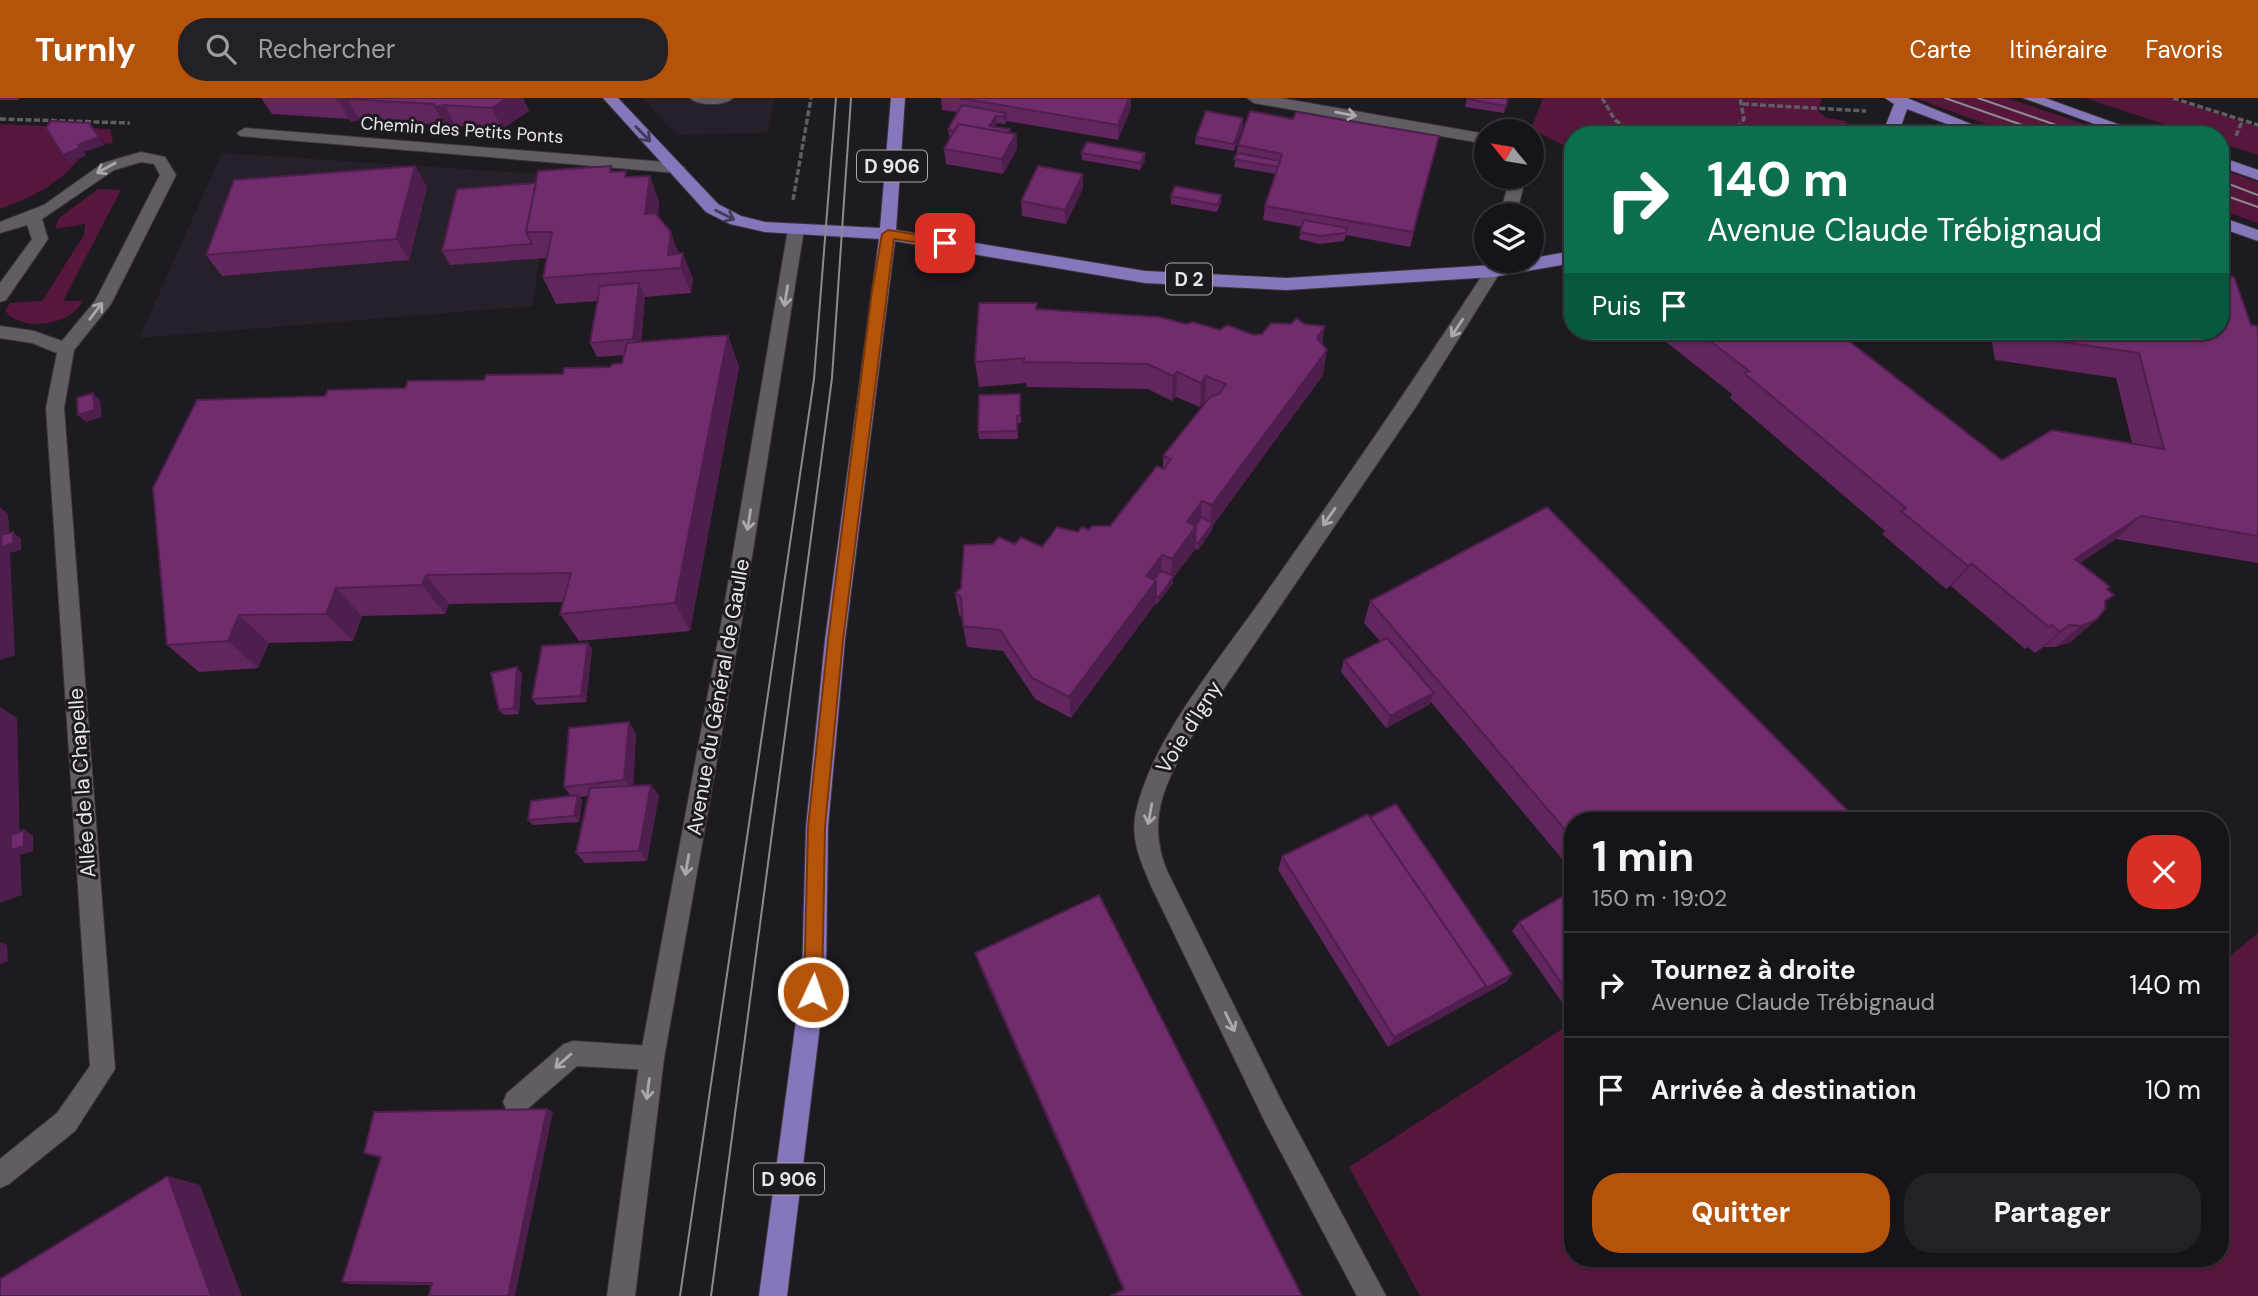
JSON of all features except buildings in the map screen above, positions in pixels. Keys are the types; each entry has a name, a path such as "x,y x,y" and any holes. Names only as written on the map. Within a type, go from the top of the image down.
{"main road":[{"path":"610,98 712,208 736,220 765,227 888,234"},
{"name":"D 906","path":"773,1296 814,976 817,827 835,640 878,291 888,234 898,98"},
{"path":"2030,98 2114,126"},
{"path":"1892,126 1897,100 1966,126"},
{"path":"2229,165 2258,176"},
{"path":"2229,225 2258,236"},
{"name":"D 2","path":"888,234 1145,277 1287,284 1474,268"},
{"name":"D 2","path":"1544,260 1564,258"}],"street":[{"path":"697,98 726,98"},
{"path":"1254,98 1474,137"},
{"name":"Chemin des Petits Ponts","path":"245,133 677,168"},
{"path":"0,228 33,217 72,196 96,174 124,159 145,156 160,160 168,175 102,304 65,349 34,337 0,332"},
{"path":"0,296 40,239 33,217"},
{"name":"Avenue du Général de Gaulle","path":"621,1296 652,1058 735,606 796,229"},
{"name":"Voie d'Igny","path":"1372,1296 1274,1113 1166,892 1146,843 1147,830 1157,776 1187,724 1411,400 1491,273"},
{"name":"Allée de la Chapelle","path":"0,1175 66,1122 103,1069 55,408 66,359 65,349"},
{"path":"516,1102 573,1053 652,1058"}],"path":[{"path":"796,229 793,201 811,98"},
{"path":"1602,98 1606,110 1622,126"},
{"path":"1739,126 1744,119 1740,98"},
{"path":"2173,98 2258,125"},
{"path":"1743,104 1874,112"},
{"path":"0,119 130,123"}],"shaded area":[{"path":"643,98 774,98 767,133 676,135"},
{"path":"1543,98 1819,98 1822,99 1818,111 1827,118 1846,121 1848,126 1564,126 1564,146 1544,136 1544,119 1535,119"},
{"path":"1915,98 2007,98 2090,126 1991,126"},
{"path":"2085,98 2169,98 2258,127 2258,155 2229,146 2229,126 2170,126"},
{"path":"0,124 110,129 113,143 105,144 95,131 70,162 79,159 62,176 33,195 0,209"},
{"path":"222,153 557,175 539,258 533,306 139,338"},
{"path":"2229,172 2258,182 2258,223 2229,213"},
{"path":"98,189 121,190 63,301 83,301 77,309 58,321 34,324 13,318 5,311 10,303 42,301 84,235 85,224 55,229 59,218"},
{"path":"2258,933 2258,1296 1420,1296 1349,1167 1564,1028 1564,1267 2229,1267 2229,957"}],"tram line":[{"path":"680,1296 814,379 836,98"},
{"path":"711,1296 832,378 851,98"},
{"path":"1945,98 2025,126"},
{"path":"1978,98 2059,126"},
{"path":"2229,184 2258,195"},
{"path":"2229,197 2258,207"}],"route":[{"path":"813,992 817,827 835,640 878,291 888,234 945,243"}]}
